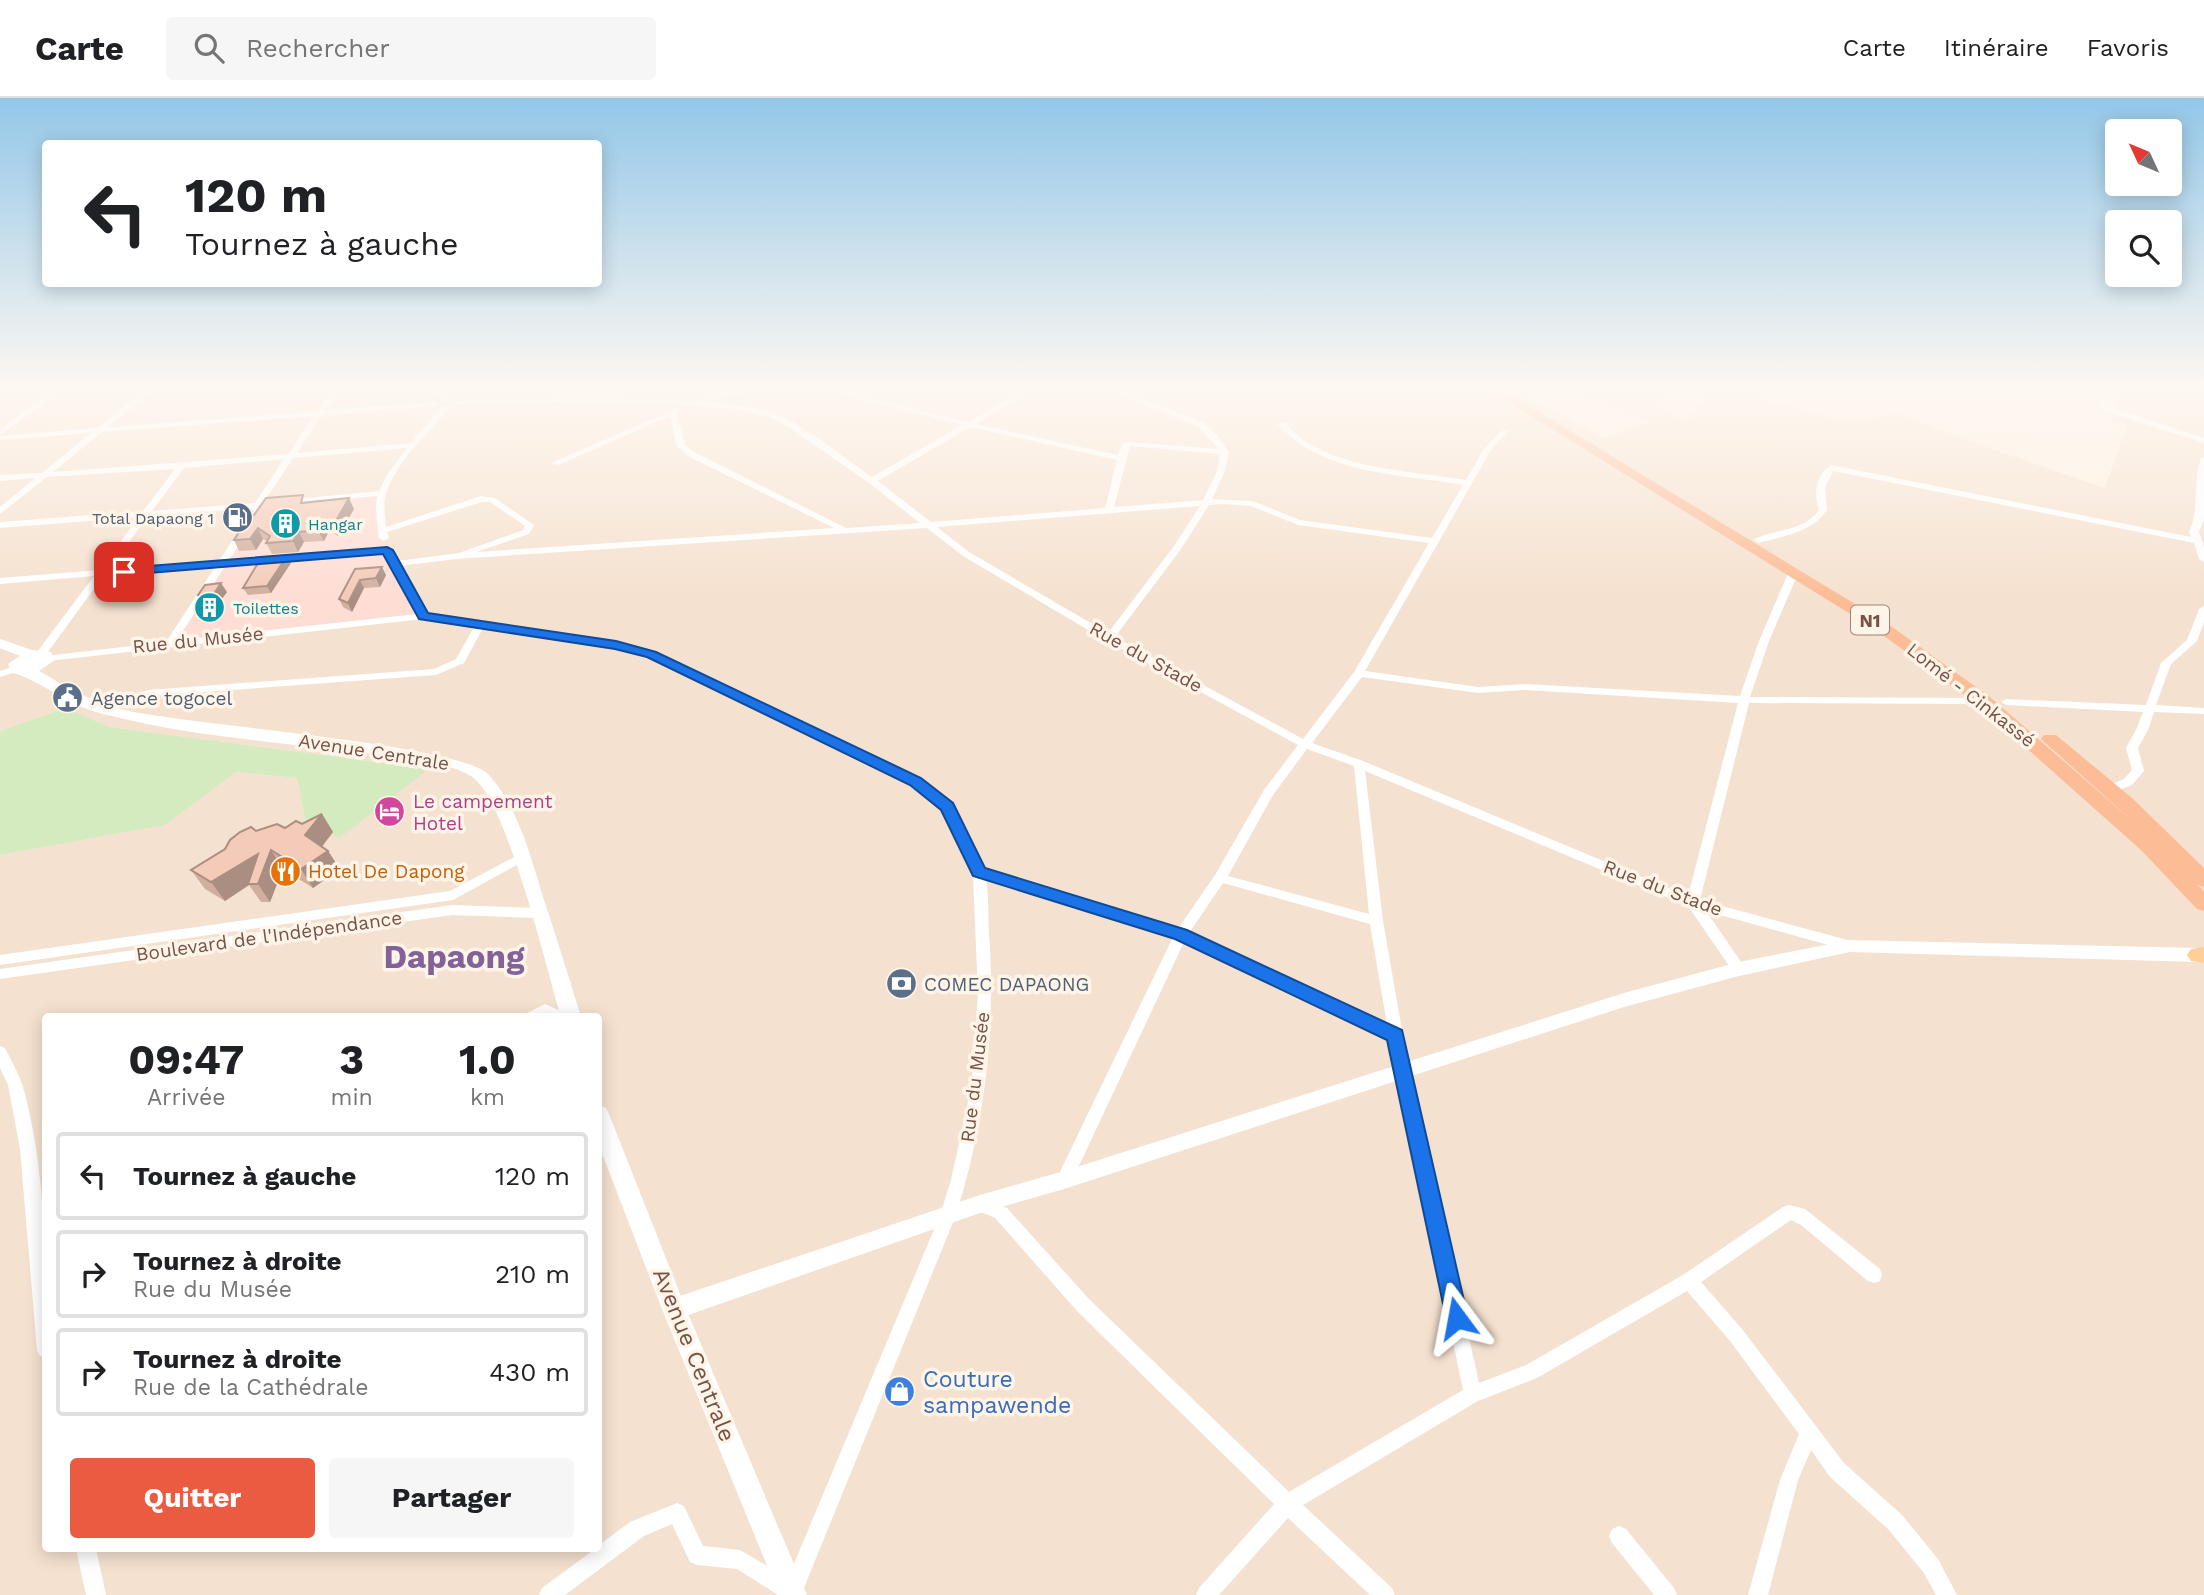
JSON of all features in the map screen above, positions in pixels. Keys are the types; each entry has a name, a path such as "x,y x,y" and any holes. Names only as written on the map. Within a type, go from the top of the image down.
{"highway":[{"name":"Lomé - Cinkassé","path":"1613,460 1898,626 2007,702 2109,790 2204,880"},
{"name":"Lomé - Cinkassé","path":"1625,460 1758,540 1984,701 2131,829 2204,904"}],"main road":[{"name":"Avenue Centrale","path":"0,643 55,686 104,709 211,729 416,755 470,769 481,776 499,799 522,857 570,1013"},
{"name":"Avenue Centrale","path":"0,649 27,663"},
{"name":"Avenue Centrale","path":"604,1153 674,1309 792,1594"}],"street":[{"path":"0,511 64,460"},
{"path":"0,478 248,460"},
{"path":"171,642 287,460"},
{"path":"404,460 382,493 382,531 393,564 423,617"},
{"path":"555,463 562,460"},
{"path":"703,460 842,529"},
{"name":"Rue du Stade","path":"842,460 966,554 1109,638 1305,744 1693,903 1850,946"},
{"path":"872,481 907,460"},
{"path":"1110,511 1121,460"},
{"path":"1109,638 1194,523 1224,460"},
{"path":"1345,460 1355,464 1468,483"},
{"path":"1064,1180 1181,935 1220,877 1268,793 1359,673 1482,460"},
{"path":"2204,460 2199,482 2200,518 2194,532 2204,559"},
{"path":"27,663 181,466"},
{"path":"1758,540 1808,526 1817,520 1823,510 1819,501 1820,484 1831,468 2197,541"},
{"path":"0,525 382,493"},
{"path":"382,531 481,499 492,500 530,525 530,530 491,541 456,556"},
{"path":"393,564 456,556 928,525 1223,501 1253,504 1298,522 1433,541"},
{"path":"0,582 387,550"},
{"path":"1739,969 1693,903 1744,700 1763,641 1798,569"},
{"path":"2109,790 2128,782 2138,771 2132,748 2142,730 2147,709 2166,663 2192,641 2204,609"},
{"name":"Rue du Musée","path":"27,663 171,642 423,617 616,645 651,654 886,766 916,781 948,807 979,872 984,948 981,1053 963,1174 792,1594"},
{"path":"104,709 148,693 436,672 460,661 480,624"},
{"path":"1359,673 1478,690 1525,687 1744,700 1984,701"},
{"path":"2007,702 2204,711"},
{"path":"1359,764 1376,921 1396,1036 1473,1394"},
{"name":"Boulevard de l'Indépendance","path":"0,960 453,895 522,857"},
{"path":"979,872 1181,935 1396,1036"},
{"path":"1220,877 1376,921"},
{"name":"Boulevard de l'Indépendance","path":"0,974 452,910 538,913"},
{"path":"674,1309 980,1204 1064,1180 1624,1000 1739,969 1850,946 2202,955"},
{"path":"81,963 90,947"},
{"path":"0,1052 15,1084 28,1149 42,1305"},
{"path":"980,1204 1001,1213 1083,1305 1287,1504 1385,1595"},
{"path":"1206,1595 1287,1504 1473,1394 1531,1372 1689,1281 1783,1215 1793,1212 1807,1220 1874,1275"},
{"path":"1689,1281 1736,1335 1837,1470 1895,1522 1931,1566 1947,1595"},
{"path":"1758,1595 1788,1480 1808,1431"},
{"path":"549,1595 637,1529 677,1513 697,1555 740,1560 792,1594"},
{"path":"1619,1536 1667,1595"},
{"path":"87,1552 96,1595"}],"shaded area":[{"name":"Dapaong","path":"0,460 2024,460 2105,488 2115,460 2204,460 2204,1595 0,1595 0,855 165,825 236,772 297,778 305,819 429,769 109,727 66,708 0,731"},
{"path":"379,494 383,546 418,615 171,642 224,563 258,505"}],"green space":[{"path":"66,708 109,727 429,769 339,838 305,819 297,778 236,772 165,825 0,855 0,731"}],"building":[{"path":"303,495 301,503 349,498 333,526 324,521 318,530 299,532 293,541 266,543 270,536 258,528 250,539 234,540 249,516 254,515 266,498"},
{"path":"287,556 267,586 243,588 261,558"},
{"path":"382,567 376,578 360,580 348,603 339,599 355,569"},
{"path":"221,583 210,600 198,595 205,585"},
{"path":"322,814 305,835 328,851 301,869 271,850 258,884 248,884 258,854 211,882 191,870 225,849 230,840 251,827 256,831 277,824 285,828 296,821 302,824"}],"place":[{"name":"Total Dapaong 1","path":"237,518"},
{"name":"Hangar","path":"285,524"},
{"name":"Toilettes","path":"210,608"},
{"name":"Agence togocel","path":"68,698"},
{"name":"Le campement Hotel","path":"390,812"},
{"name":"Hotel De Dapong","path":"285,871"},
{"name":"COMEC DAPAONG","path":"901,984"},
{"name":"Couture sampawende","path":"900,1392"}],"district":[{"name":"Dapaong","path":"454,956"}],"route":[{"path":"124,572 387,550 423,617 616,645 651,654 916,781 948,807 979,872 1181,935 1396,1036 1457,1318"}]}
